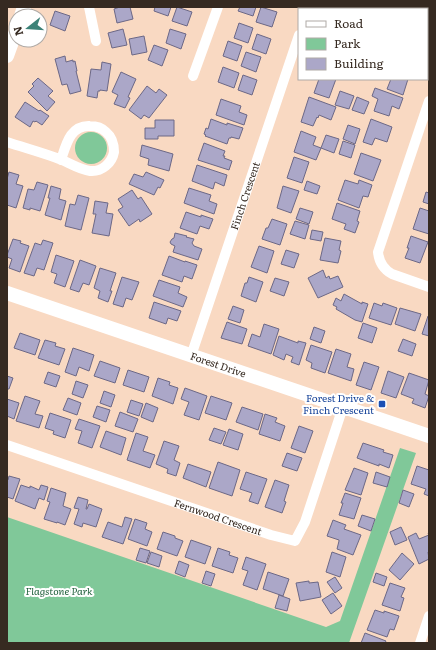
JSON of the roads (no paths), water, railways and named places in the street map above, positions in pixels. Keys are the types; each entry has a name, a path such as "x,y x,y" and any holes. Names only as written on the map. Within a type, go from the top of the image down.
{"street":[{"path":"89,7 96,41"},
{"path":"193,76 218,7"},
{"name":"Finch Crescent","path":"191,356 298,38"},
{"path":"429,101 378,252 380,262 387,271 429,287"},
{"path":"7,142 61,160 84,170 95,171 106,166 112,157 114,151 112,141 102,129 91,126 80,127 69,137 61,160"},
{"name":"Forest Drive","path":"7,293 429,436"},
{"name":"Fernwood Crescent","path":"7,445 271,535 295,541 305,522 343,407"},
{"path":"420,643 429,616"}],"place":[{"name":"Forest Drive & Finch Crescent","path":"382,404"}],"park label":[{"name":"Flagstone Park","path":"59,591"}]}
